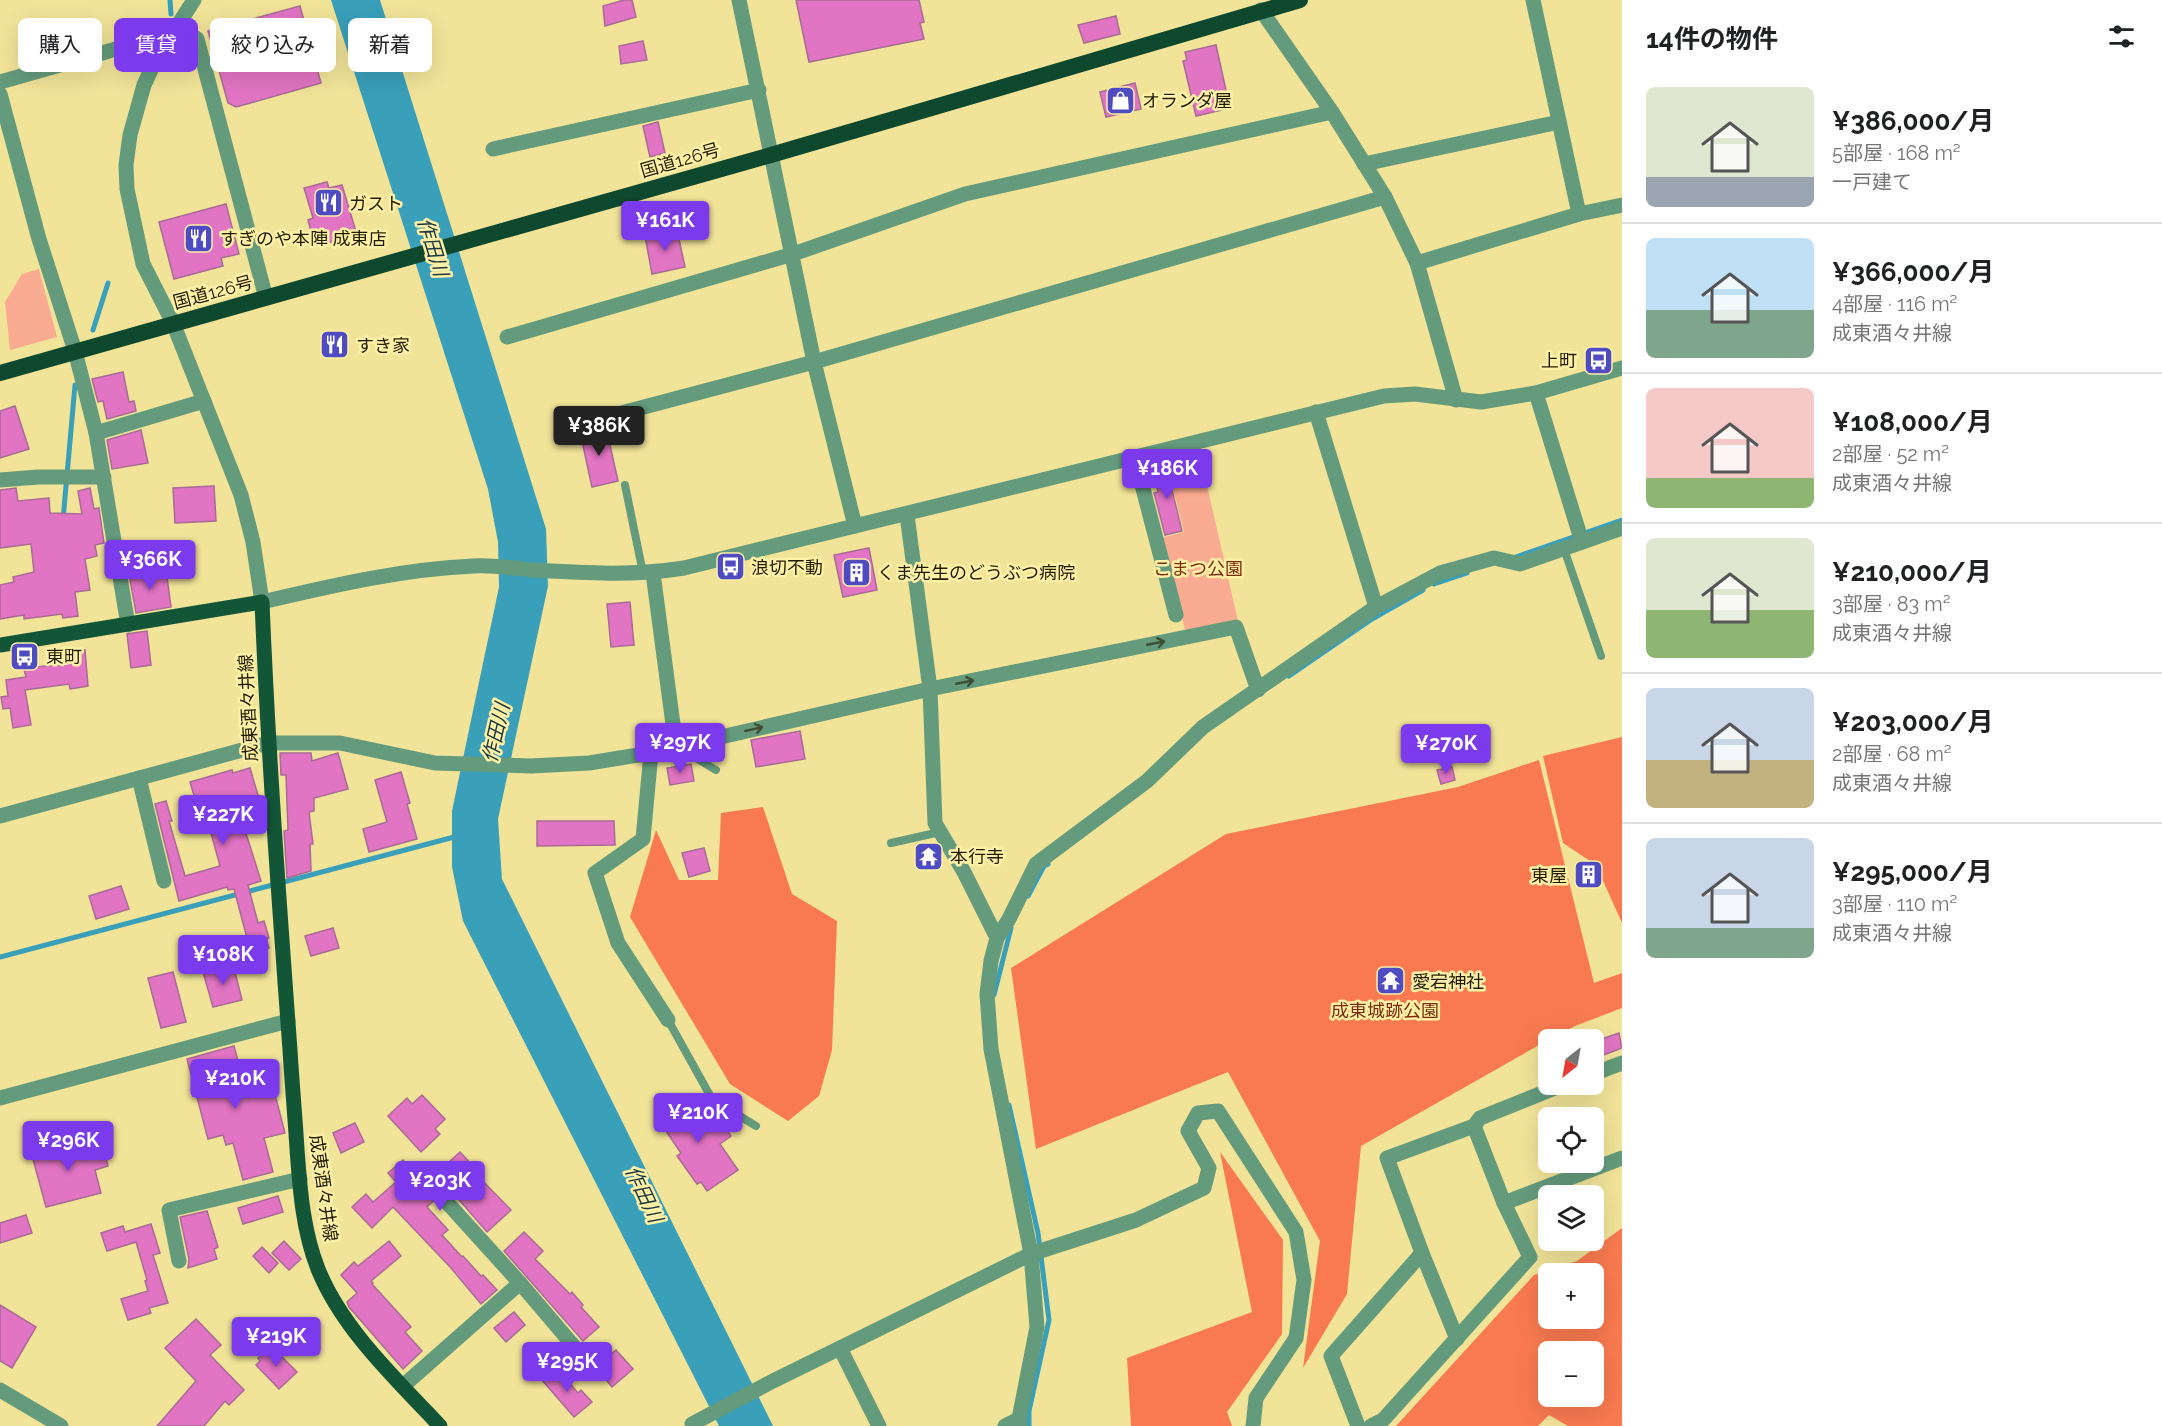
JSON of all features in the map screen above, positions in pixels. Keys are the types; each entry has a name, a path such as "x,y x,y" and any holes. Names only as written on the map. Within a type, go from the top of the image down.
{"highway":[{"name":"国道126号","path":"0,372 389,264 1145,46 1258,5 1300,0"}],"main road":[{"path":"0,645 262,602"},
{"name":"成東酒々井線","path":"262,602 268,743 300,1179 307,1233 318,1270 337,1307 375,1356 440,1426"}],"street":[{"path":"183,18 194,0"},
{"path":"739,0 814,362 855,526"},
{"path":"1533,0 1579,214"},
{"path":"1258,5 1332,112 1386,197 1417,263 1456,400"},
{"path":"198,43 266,298"},
{"path":"0,82 114,50"},
{"path":"150,72 130,135 126,173 132,219 143,264 173,323 241,495 254,542 262,602 341,583 476,566 570,572 648,573 684,568 1384,396 1415,394 1480,402 1536,393 1622,368"},
{"path":"493,149 759,90"},
{"path":"0,94 39,239 75,351 96,434 128,625"},
{"path":"507,336 793,254 965,195 1332,112"},
{"path":"1364,164 1559,122"},
{"path":"591,422 814,362 1386,197"},
{"path":"1417,263 1579,214 1622,205"},
{"path":"1536,393 1580,537"},
{"path":"96,434 204,401"},
{"path":"1317,412 1376,607"},
{"path":"1135,458 1176,615"},
{"path":"0,480 38,477 104,477"},
{"path":"907,515 930,689 935,823 964,872 997,938"},
{"path":"1005,1426 1020,1423 1037,1327 1038,1252 991,1048 987,994 991,961 997,938 1036,864 1147,781 1203,727 1376,607 1440,573 1494,558 1520,564 1563,549 1580,537 1622,528"},
{"path":"648,573 676,747"},
{"path":"0,816 268,743 340,743 435,763 531,766 590,763 651,753 930,689 1236,627 1258,690"},
{"path":"651,753 644,839 595,873 618,943 668,1020"},
{"path":"139,778 164,881"},
{"path":"0,1098 288,1021"},
{"path":"1604,1070 1622,1064"},
{"path":"1458,1339 1422,1253 1387,1158 1474,1126 1480,1118 1538,1095"},
{"path":"690,1425 773,1381 1038,1252 1136,1220 1204,1188 1209,1168 1188,1131 1198,1113 1218,1111 1296,1232 1304,1280 1296,1338 1256,1398 1252,1426"},
{"path":"1371,1426 1383,1420 1530,1257 1504,1203 1474,1126"},
{"path":"1504,1203 1622,1158"},
{"path":"179,1261 169,1210 300,1179"},
{"path":"443,1198 595,1371"},
{"path":"1358,1426 1331,1356 1422,1253"},
{"path":"403,1386 520,1283"},
{"path":"840,1348 879,1426"},
{"path":"0,1390 61,1426"}],"lane":[{"path":"625,485 648,573"},
{"path":"1563,549 1601,656"},
{"path":"676,747 716,770"},
{"path":"891,843 940,832"},
{"path":"668,1020 712,1099 756,1126"}],"green space":[{"path":"39,269 57,337 10,350 5,302 22,274"},
{"name":"こまつ公園","path":"1199,451 1238,621 1186,633 1161,538 1184,532 1173,488 1177,487 1170,458"},
{"path":"1622,737 1622,923 1596,865 1563,843 1543,756"},
{"name":"成東城跡公園","path":"1539,760 1594,983 1622,973 1622,1008 1569,1029 1538,1029 1538,1046 1361,1146 1347,1294 1303,1368 1320,1241 1228,1072 1036,1149 1011,968 1226,834 1458,787"},
{"path":"763,807 792,894 837,921 832,1050 819,1096 788,1121 730,1084 630,917 656,830 679,880 718,880 721,813"},
{"path":"1220,1152 1283,1240 1282,1334 1227,1412 1232,1426 1131,1426 1127,1358 1252,1312"},
{"path":"1622,1228 1622,1426 1568,1426 1549,1415 1538,1426 1396,1426 1534,1275 1538,1274 1538,1329 1604,1329 1604,1263 1571,1263 1591,1251 1604,1251 1604,1241"}],"water":[{"path":"331,0 380,0 386,18 348,18 348,53"},
{"name":"作田川","path":"354,72 403,72 546,529 548,586 498,819 502,879 773,1426 719,1426 463,921 452,867 452,811 499,587 498,542 488,489"}],"building":[{"path":"632,0 636,17 605,26 603,6"},
{"path":"796,0 919,0 924,22 920,23 924,39 809,62"},
{"path":"300,6 303,18 256,18"},
{"path":"1116,16 1120,34 1084,43 1078,25"},
{"path":"643,41 647,60 621,64 619,46"},
{"path":"1216,45 1227,95 1219,97 1222,110 1196,116 1183,61 1187,60 1185,52"},
{"path":"219,72 318,72 321,83 236,107 228,103"},
{"name":"オランダ屋","path":"1135,83 1141,109 1106,117 1100,92"},
{"path":"658,122 665,153 650,157 643,126"},
{"name":"ガスト","path":"327,182 329,188 342,185 357,235 321,245 318,233 312,235 308,220 313,218 304,188"},
{"name":"すぎのや本陣 成東店","path":"226,204 239,254 221,258 223,266 174,279 159,222"},
{"path":"677,230 685,267 652,274 645,236"},
{"path":"123,372 129,402 134,401 136,411 107,419 103,401 98,402 92,379"},
{"path":"15,406 29,449 0,458 0,411"},
{"path":"606,427 618,481 592,487 580,432"},
{"path":"141,430 148,463 112,469 107,440"},
{"path":"1171,466 1176,484 1171,486 1182,531 1165,535 1154,493 1158,492 1152,470"},
{"path":"214,486 216,521 175,523 173,488"},
{"path":"16,488 18,501 49,498 50,513 82,514 78,491 90,488 94,509 99,508 104,543 95,545 97,556 85,559 90,590 75,592 78,616 63,618 62,614 24,619 24,615 0,619 0,585 14,582 13,577 34,572 31,544 0,548 0,490"},
{"name":"くま先生のどうぶつ病院","path":"869,548 877,590 843,597 834,555"},
{"path":"166,570 171,607 136,613 129,574"},
{"path":"630,602 634,645 611,647 607,604"},
{"path":"147,631 151,665 131,668 127,634"},
{"path":"85,650 88,686 70,689 69,684 25,690 31,725 13,728 10,708 3,709 1,697 8,696 6,680 26,677 24,669 64,663 62,654"},
{"path":"800,731 805,759 756,767 751,740"},
{"path":"280,753 311,753 312,761 338,753 348,789 314,798 314,811 309,812 313,844 310,844 311,871 287,878 284,831 288,830 286,775 281,775"},
{"path":"691,764 694,781 670,785 667,768"},
{"path":"1452,767 1455,780 1441,784 1437,770"},
{"path":"250,768 260,802 254,804 259,824 244,827 261,881 248,885 258,923 264,921 269,938 266,939 269,948 251,953 234,889 228,890 227,887 179,901 155,804 166,801 172,821 169,821 185,876 220,866 204,807 198,809 190,782 232,770 233,773"},
{"path":"401,772 417,839 369,852 363,829 387,822 375,780"},
{"path":"537,821 614,821 615,845 537,846"},
{"path":"704,848 710,871 689,877 682,853"},
{"path":"121,886 129,909 96,919 89,896"},
{"path":"333,928 339,948 311,956 305,936"},
{"path":"233,964 242,1000 213,1007 203,972"},
{"path":"173,972 186,1022 161,1028 148,978"},
{"path":"1619,1033 1622,1048 1604,1055 1604,1038"},
{"path":"234,1046 248,1098 274,1091 285,1133 264,1138 273,1172 243,1180 233,1143 226,1145 223,1135 208,1139 187,1059"},
{"path":"422,1095 445,1119 435,1129 440,1134 421,1152 388,1116 407,1098 412,1104"},
{"path":"673,1098 681,1109 691,1102 709,1128 720,1120 731,1136 720,1144 738,1170 707,1191 701,1182 697,1184 677,1156 681,1153 661,1124 665,1121 656,1109"},
{"path":"355,1123 364,1142 341,1153 333,1133"},
{"path":"86,1138 90,1152 104,1149 108,1166 95,1170 101,1193 46,1207 31,1152"},
{"path":"460,1152 474,1167 472,1170 511,1210 487,1232 448,1187 436,1191 434,1200 427,1207 448,1230 442,1235 497,1290 481,1304 451,1268 393,1207 372,1228 352,1207 366,1194 373,1202 396,1182 388,1173 403,1160 424,1185"},
{"path":"278,1196 283,1212 243,1224 238,1208"},
{"path":"207,1211 218,1247 214,1249 217,1259 188,1268 189,1259 180,1217"},
{"path":"26,1215 32,1233 0,1243 0,1223"},
{"path":"151,1224 160,1253 153,1255 168,1303 149,1308 151,1313 128,1320 121,1299 148,1291 136,1242 107,1251 101,1233 123,1226 125,1232"},
{"path":"524,1232 543,1251 535,1259 570,1294 572,1292 583,1305 581,1307 599,1327 583,1341 504,1251"},
{"path":"284,1241 301,1259 289,1270 272,1253"},
{"path":"389,1241 401,1256 371,1281 411,1327 405,1332 422,1351 403,1369 349,1307 347,1302 357,1293 341,1275 354,1262 358,1266"},
{"path":"262,1247 278,1263 269,1273 253,1256"},
{"path":"0,1305 36,1327 12,1368 0,1361"},
{"path":"514,1312 525,1325 506,1342 494,1328"},
{"path":"196,1319 221,1345 210,1355 244,1390 229,1405 225,1401 204,1426 157,1426 196,1381 165,1348"},
{"path":"272,1326 281,1335 271,1344 263,1335"},
{"path":"271,1346 297,1372 279,1389 256,1365 260,1361 258,1358"},
{"path":"616,1350 633,1369 612,1387 603,1376 605,1370 601,1363"},
{"path":"557,1368 578,1393 581,1390 592,1402 574,1417 542,1380"}],"waterway":[{"path":"170,0 171,14"},
{"path":"93,330 108,283"},
{"path":"63,520 75,385"},
{"path":"1513,558 1622,520"},
{"path":"1434,584 1467,573"},
{"path":"1289,676 1372,619 1423,590"},
{"path":"0,957 458,836"},
{"path":"1028,896 1044,866 1048,864"},
{"path":"994,995 1011,928"},
{"path":"1009,1105 1038,1233 1049,1320 1029,1411 1029,1426"}],"place":[{"name":"オランダ屋","path":"1121,100"},
{"name":"ガスト","path":"328,203"},
{"name":"すぎのや本陣 成東店","path":"199,238"},
{"name":"すき家","path":"335,345"},
{"name":"上町","path":"1598,360"},
{"name":"浪切不動","path":"730,567"},
{"name":"くま先生のどうぶつ病院","path":"856,572"},
{"name":"東町","path":"25,656"},
{"name":"本行寺","path":"929,856"},
{"name":"東屋","path":"1588,875"},
{"name":"愛宕神社","path":"1391,981"}]}
